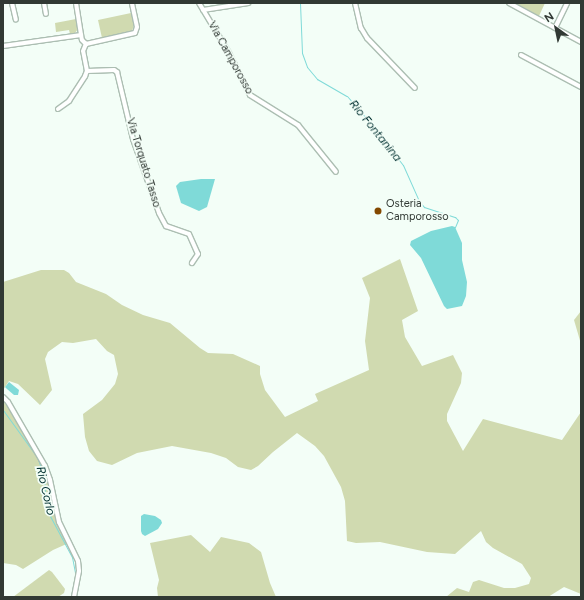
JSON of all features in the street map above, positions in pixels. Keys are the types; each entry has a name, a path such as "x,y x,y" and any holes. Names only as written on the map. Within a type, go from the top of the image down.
{"street":[{"path":"12,3 16,20"},
{"path":"44,3 46,14"},
{"path":"76,3 82,40 86,44"},
{"path":"86,44 135,33 137,27 132,3"},
{"name":"Via Camporosso","path":"199,3 228,51 250,96 298,125 336,172"},
{"path":"203,10 248,3"},
{"path":"355,3 361,28 367,38 415,88"},
{"path":"509,3 581,42"},
{"path":"555,28 567,3"},
{"path":"3,46 81,35"},
{"path":"58,110 71,99 87,71 83,51 86,44"},
{"path":"521,56 581,87"},
{"name":"Via Torquato Tasso","path":"87,71 114,70 117,72 134,139 159,213 166,226 189,234 198,254 192,263"},
{"path":"3,397 8,402 44,462 50,480 59,522 77,556 79,566 74,597"}],"green space":[{"path":"515,3 545,3 539,16"},
{"path":"131,13 134,25 132,31 102,38 98,20"},
{"path":"76,19 78,29 75,33 70,34 69,30 56,32 55,23"},
{"path":"400,259 418,311 402,320 405,337 422,366 453,355 462,373 461,383 447,414 447,421 463,451 483,419 562,440 581,412 581,594 564,587 548,597 446,597 457,588 469,592 473,582 479,580 504,588 515,588 529,584 531,578 522,564 493,548 486,542 481,531 455,554 427,552 380,542 356,543 347,541 345,501 341,487 324,456 315,446 297,433 258,466 251,470 238,467 226,458 211,453 172,446 137,453 112,465 97,461 89,451 85,437 83,414 102,400 115,384 118,374 114,355 107,351 96,339 73,343 62,342 48,352 45,359 52,390 40,405 18,384 9,381 3,390 3,282 41,270 64,270 69,273 76,282 106,294 122,305 143,315 170,323 208,353 233,354 260,366 260,374 265,390 285,417 318,401 315,394 369,370 365,341 370,298 362,278"},
{"path":"581,311 581,344 574,320"},
{"path":"3,401 12,412 43,462 54,511 71,542 53,550 23,569 16,565 3,563"},
{"path":"191,535 210,552 221,537 249,543 261,552 270,583 276,597 158,597 157,588 159,580 150,543"},
{"path":"49,570 65,589 64,593 58,597 13,597"}],"water":[{"path":"215,179 207,207 199,211 181,203 176,186 180,182"},
{"path":"452,226 455,227 462,243 462,260 467,282 466,296 462,306 447,309 444,306 421,258 410,245 411,241 431,231"},
{"path":"9,382 19,390 18,395 14,395 5,387"},
{"path":"144,514 155,516 161,520 162,523 158,529 145,536 141,531 141,516"}],"waterway":[{"name":"Rio Fontanina","path":"300,3 302,53 307,67 317,79 347,96 374,127 403,165 419,201 424,207 455,217 458,220 455,227"},
{"name":"Rio Corlo","path":"3,410 37,457 44,475 45,494 50,516 72,557 76,577"}],"place":[{"name":"Osteria Camporosso","path":"378,211"}]}
